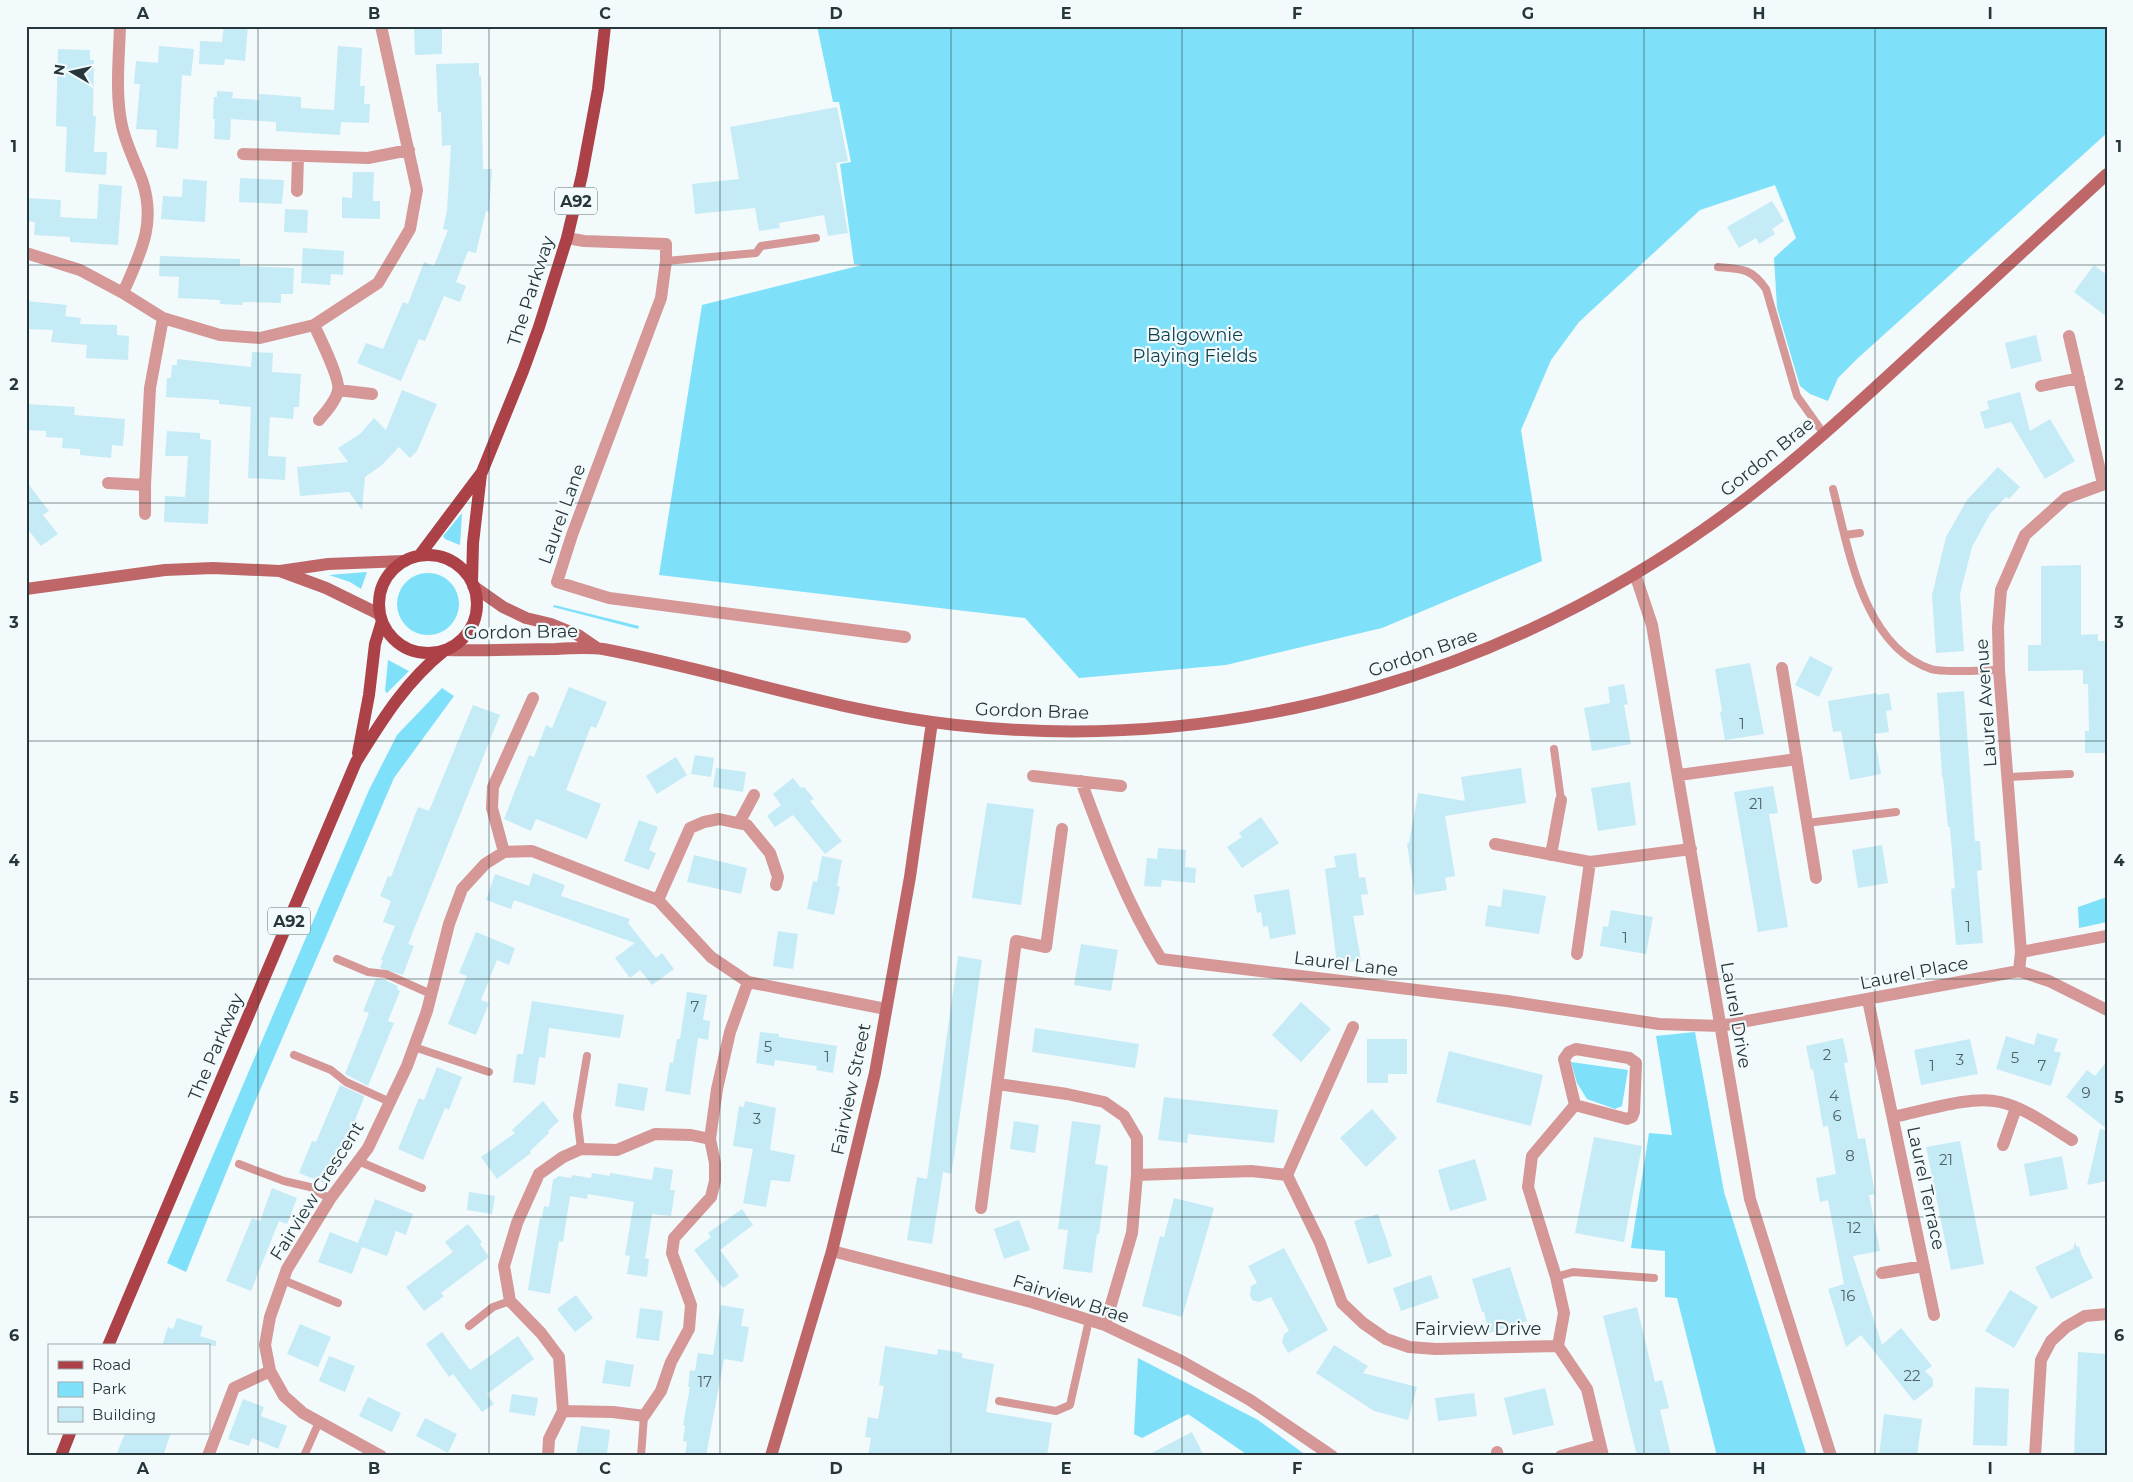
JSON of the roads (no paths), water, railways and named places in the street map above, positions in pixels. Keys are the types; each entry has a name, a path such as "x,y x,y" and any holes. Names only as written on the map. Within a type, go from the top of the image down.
{"main road":[{"name":"The Parkway","path":"472,584 473,543 482,472 526,362 567,238 582,175 598,89 605,26"},
{"name":"Gordon Brae","path":"445,650 597,648 806,697 932,722 1017,730 1112,731 1242,719 1288,710 1372,689 1503,642 1636,574 1746,498 1824,434 2107,174"},
{"name":"The Parkway","path":"419,556 482,472"},
{"name":"A92","path":"435,555 450,560 462,569 472,584 477,601 475,617 469,631 458,643 445,650 419,653 407,649 396,642 387,632 380,618 379,598 383,583 392,570 404,561 419,556 435,555"},
{"path":"26,589 165,570 213,568 280,571 328,564 404,561"},
{"path":"280,571 326,588 380,618"},
{"name":"Gordon Brae","path":"472,584 503,607 518,615 578,635 597,648"},
{"name":"The Parkway","path":"356,762 369,696 380,618"},
{"name":"The Parkway","path":"109,1344 356,762 387,710 422,668 445,650"},
{"name":"Fairview Street","path":"771,1456 832,1251 875,1072 910,877 932,722"},
{"path":"61,1456 70,1434"}],"street":[{"path":"120,26 118,84 122,126 143,183 148,209 148,227 145,243 123,293"},
{"path":"26,253 80,270 123,293 163,318 220,336 260,338 314,325 378,283 410,229 417,190 382,26"},
{"path":"243,154 368,158 409,150"},
{"path":"297,191 298,156"},
{"path":"567,238 584,241 666,244 666,261"},
{"name":"Laurel Lane","path":"666,261 661,298 572,535 557,582 609,598 906,637"},
{"path":"145,514 150,388 163,318"},
{"path":"314,325 336,376 338,390 330,406 319,420"},
{"path":"2069,336 2105,483"},
{"path":"2041,386 2079,378"},
{"path":"338,390 372,394"},
{"path":"108,483 145,485"},
{"name":"Laurel Avenue","path":"2019,971 2021,952 2009,777 1999,670 1998,627 2001,590 2025,536 2066,498 2105,483"},
{"name":"Laurel Drive","path":"1636,574 1652,625 1692,849 1750,1199 1830,1456"},
{"path":"1782,668 1816,878"},
{"path":"533,698 493,787 492,808 504,852 532,851 658,900 711,957 748,982 886,1009"},
{"path":"1679,775 1797,758"},
{"path":"1033,776 1121,786"},
{"name":"Laurel Lane","path":"1081,781 1102,836 1146,936 1161,959 1508,1001 1659,1024 1720,1026"},
{"path":"739,823 754,795"},
{"path":"1551,854 1561,800"},
{"path":"658,900 690,828 704,822 719,819 747,825 770,853 778,876 776,886"},
{"path":"981,1208 1016,941 1046,946 1062,829"},
{"path":"1495,844 1590,862 1692,849"},
{"name":"Fairview Crescent","path":"381,1456 303,1413 284,1396 270,1371 266,1345 270,1318 287,1269 330,1199 368,1148 408,1066 431,994 449,924 462,888 485,864 504,852"},
{"path":"1577,954 1590,862"},
{"path":"2021,952 2107,936"},
{"name":"Laurel Place","path":"1720,1026 2019,971 2049,981 2107,1010"},
{"path":"563,1411 613,1412 644,1416 661,1391 671,1362 689,1329 691,1305 672,1253 674,1238 711,1198 715,1181 715,1164 710,1139 718,1088 730,1032 748,982"},
{"name":"Laurel Terrace","path":"1868,1000 1934,1315"},
{"path":"1137,1175 1251,1171 1287,1175 1352,1027"},
{"path":"1576,1049 1629,1058 1636,1062 1634,1112 1632,1117 1627,1119 1576,1105 1564,1059 1569,1052 1576,1049"},
{"path":"998,1084 1067,1094 1104,1102 1124,1116 1137,1138 1137,1175 1132,1233 1105,1325"},
{"name":"Laurel Terrace","path":"1893,1117 1976,1100 2000,1102 2033,1115 2072,1140"},
{"name":"Fairview Drive","path":"1561,1456 1602,1451 1587,1389 1558,1346 1564,1313 1556,1277 1528,1187 1532,1156 1576,1105"},
{"path":"2003,1145 2016,1108"},
{"path":"548,1456 549,1439 563,1411 559,1356 541,1332 510,1301 504,1266 517,1223 539,1174 563,1157 581,1149 616,1150 654,1134 692,1135 710,1139"},
{"name":"Fairview Drive","path":"1287,1175 1320,1243 1342,1303 1363,1323 1386,1339 1409,1347 1436,1349 1558,1346"},
{"name":"Fairview Brae","path":"832,1251 1030,1302 1105,1325 1181,1361 1250,1400 1332,1456"},
{"name":"Laurel Terrace","path":"1882,1273 1924,1266"},
{"path":"2035,1456 2041,1360 2051,1340 2066,1327 2086,1316 2107,1314"},
{"path":"208,1456 234,1388 270,1371"}],"lane":[{"path":"666,261 756,253 761,246 816,238"},
{"path":"1718,267 1751,272 1766,290 1797,396 1824,434"},
{"path":"1833,489 1856,575 1876,624 1908,659 1933,670 1999,670"},
{"path":"1845,535 1860,533"},
{"path":"1554,749 1561,800"},
{"path":"2009,777 2070,774"},
{"path":"1807,823 1896,812"},
{"path":"337,960 368,972 386,974 431,994"},
{"path":"414,1048 489,1072"},
{"path":"294,1055 331,1070 346,1082 390,1102"},
{"path":"581,1149 577,1116 586,1056"},
{"path":"358,1162 422,1188"},
{"path":"239,1164 284,1181 310,1187 330,1199"},
{"path":"1556,1277 1573,1272 1654,1278"},
{"path":"283,1280 338,1303"},
{"path":"469,1326 493,1307 510,1301"},
{"path":"999,1401 1056,1411 1070,1405 1089,1320"},
{"path":"641,1456 644,1416"},
{"path":"304,1456 318,1422"}],"park label":[{"name":"Balgownie Playing Fields","path":"1195,345"}]}
